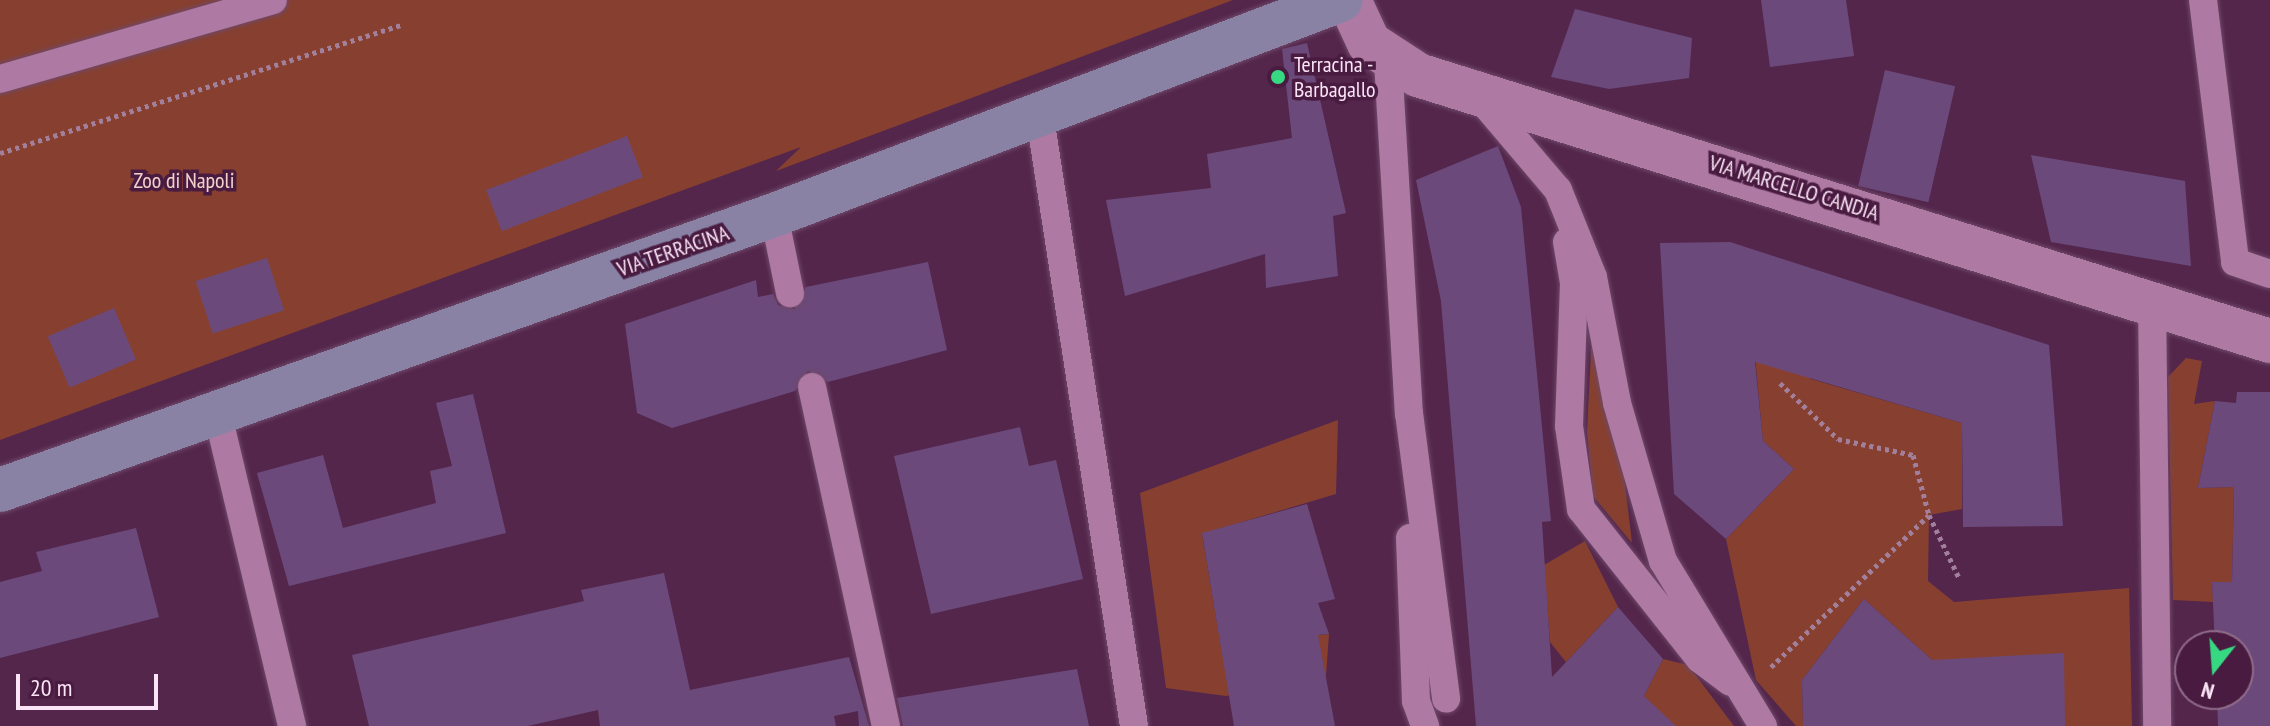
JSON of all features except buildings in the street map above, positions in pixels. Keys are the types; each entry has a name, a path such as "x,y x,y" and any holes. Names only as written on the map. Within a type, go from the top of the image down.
{"main road":[{"name":"VIA TERRACINA","path":"0,490 774,215 1039,111 1341,0"}],"street":[{"path":"1349,0 1369,43 1388,62"},
{"name":"VIA MARCELLO CANDIA","path":"1388,62 2152,301 2270,341"}],"lane":[{"path":"0,79 273,0"},
{"path":"2203,0 2235,262 2270,274"},
{"path":"1388,62 1409,413 1416,701 1425,726"},
{"path":"1474,90 1558,190 1593,277 1617,403 1663,561 1763,726"},
{"path":"1039,111 1134,726"},
{"path":"1558,190 1574,283 1569,426 1581,509 1700,659 1744,692"},
{"path":"774,215 790,293"},
{"path":"2152,301 2157,726"},
{"path":"812,387 886,726"},
{"path":"217,411 292,726"},
{"path":"1409,413 1446,699"}],"path":[{"path":"0,153 402,25"},
{"path":"1780,383 1838,439 1913,455 1929,515 1959,578"},
{"path":"1744,692 1929,515"}],"green space":[{"name":"Zoo di Napoli","path":"0,0 1233,0 776,171 801,147 0,440"},
{"path":"1592,332 1623,467 1632,543 1593,496 1587,431"},
{"path":"1754,346 1772,349 1811,379 1962,423 1962,509 1929,515 1928,581 1954,602 2129,588 2132,726 2065,726 1932,660 1864,599 1802,680 1803,726 1796,726 1756,680 1726,539 1794,469 1763,441"},
{"path":"2186,358 2202,361 2194,404 2215,401 2198,488 2234,487 2232,582 2212,582 2213,602 2173,600 2168,377"},
{"path":"1338,420 1336,494 1202,534 1221,646 1329,634 1326,676 1226,696 1166,688 1140,493"},
{"path":"1585,541 1618,607 1566,662 1550,642 1544,565"},
{"path":"1663,659 1688,665 1734,726 1673,726 1644,696"}],"place":[{"name":"Terracina - Barbagallo","path":"1278,77"}]}
